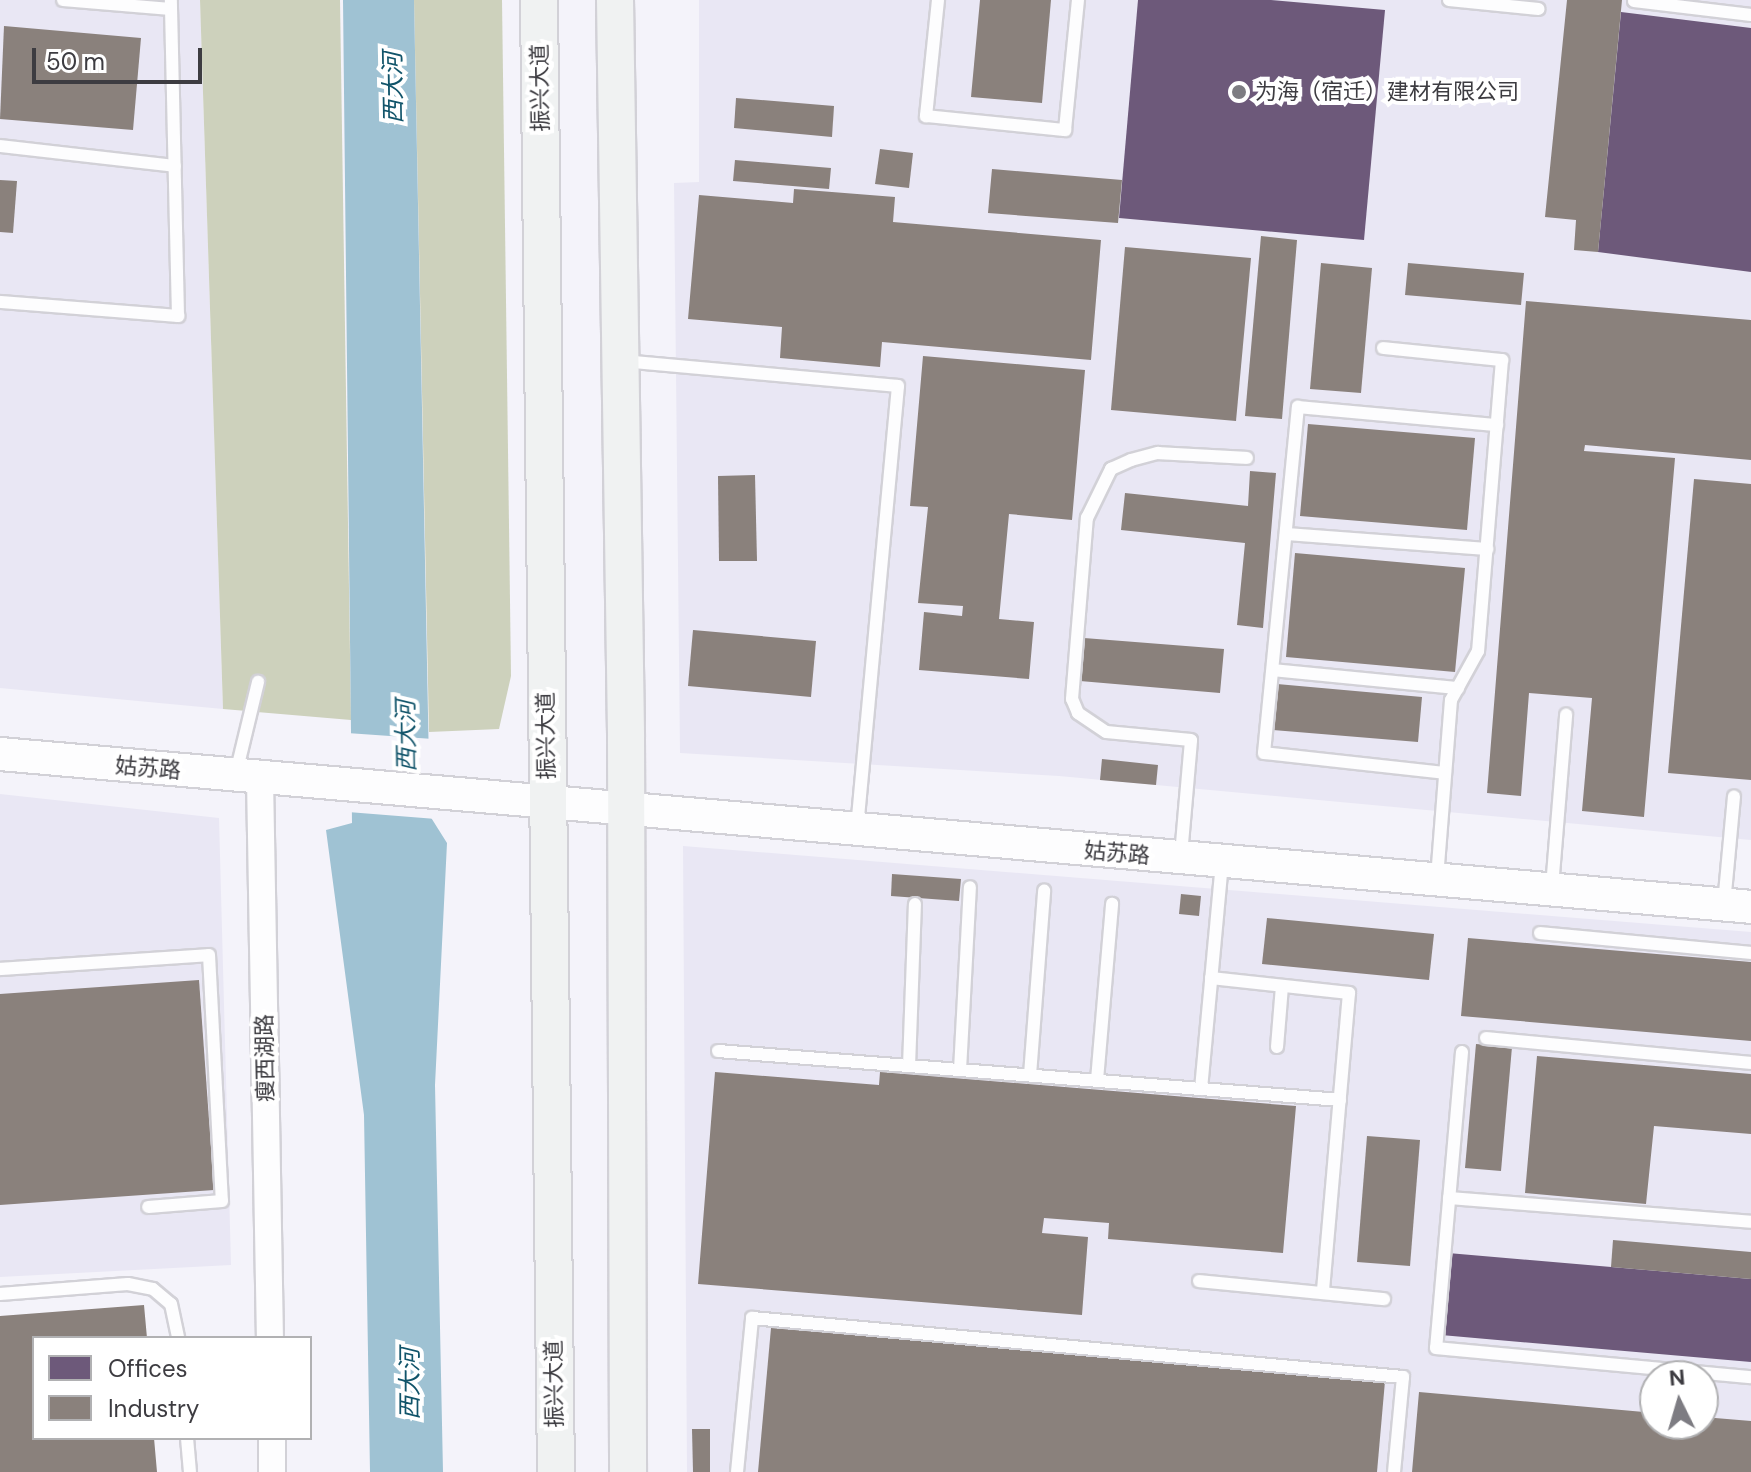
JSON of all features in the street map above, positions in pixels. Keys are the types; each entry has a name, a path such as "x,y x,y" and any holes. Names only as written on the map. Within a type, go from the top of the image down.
{"main road":[{"name":"振兴大道","path":"539,0 556,1472"},
{"path":"615,0 625,811 628,1472"}],"street":[{"name":"姑苏路","path":"0,754 546,805 1738,906"},
{"name":"瘦西湖路","path":"248,778 270,1336"},
{"path":"272,1440 272,1472"}],"lane":[{"path":"0,302 178,316 171,4 63,0"},
{"path":"938,0 926,116 1065,130 1078,0"},
{"path":"1449,0 1539,9"},
{"path":"1634,1 1751,15"},
{"path":"0,146 175,166"},
{"path":"1383,348 1502,360 1478,651 1451,700 1437,880"},
{"path":"620,361 898,386 857,831"},
{"path":"1445,773 1264,753 1298,407 1497,425"},
{"path":"1181,858 1191,740 1106,732 1078,713 1072,699 1087,518 1111,469 1131,460 1158,453 1247,458"},
{"path":"1286,534 1487,549"},
{"path":"1273,670 1458,688"},
{"path":"248,778 258,682"},
{"path":"1552,890 1566,715"},
{"path":"1734,796 1738,906"},
{"path":"1201,1089 1222,862"},
{"path":"960,1070 970,887"},
{"path":"1030,1075 1044,891"},
{"path":"909,1066 915,904"},
{"path":"1097,1080 1112,904"},
{"path":"1540,933 1751,953"},
{"path":"0,969 209,955 222,1201 148,1207"},
{"path":"1211,978 1349,993 1323,1293"},
{"path":"1277,1047 1282,986"},
{"path":"1486,1038 1751,1063"},
{"path":"718,1051 1340,1100"},
{"path":"1462,1052 1436,1348 1751,1377"},
{"path":"1449,1198 1751,1222"},
{"path":"1199,1281 1384,1299"},
{"path":"0,1294 128,1284 153,1289 171,1304 178,1336"},
{"path":"737,1472 752,1318 1403,1377 1394,1472"},
{"path":"187,1440 190,1472"}],"shaded area":[{"path":"0,0 200,0 223,709 0,688"},
{"path":"699,0 1751,0 1751,840 1059,776 680,753 674,183 699,182"},
{"path":"0,794 219,818 231,1265 0,1277"},
{"path":"683,846 1751,932 1751,1472 687,1472"}],"green space":[{"path":"200,0 340,0 351,720 223,709"},
{"path":"414,0 502,0 511,676 499,729 429,732"}],"water":[{"name":"西大河","path":"343,0 414,0 430,816 447,843 435,1085 443,1472 370,1472 364,1115 326,830 352,823"}],"pier":[{"path":"347,733 433,739 436,819 348,812"}],"building: Offices":[{"path":"1138,0 1271,0 1385,10 1364,240 1119,218"},
{"path":"1621,12 1751,28 1751,272 1598,252"},
{"path":"1448,1253 1751,1279 1751,1362 1441,1335"}],"building: Industry":[{"path":"980,0 1051,0 1042,103 971,97"},
{"path":"1567,0 1622,0 1598,252 1574,250 1576,220 1545,217"},
{"path":"4,26 141,38 133,130 0,119"},
{"path":"736,98 834,106 832,137 734,128"},
{"path":"880,149 913,153 909,188 875,184"},
{"path":"735,160 831,168 829,189 733,181"},
{"path":"992,169 1122,180 1118,223 988,213"},
{"path":"0,180 17,181 13,233 0,232"},
{"path":"794,189 895,197 893,222 1101,240 1091,360 882,342 880,367 780,358 782,327 688,319 699,195 793,203"},
{"path":"1261,236 1297,240 1282,419 1245,416"},
{"path":"1125,247 1251,258 1236,421 1111,410"},
{"path":"1321,263 1372,268 1361,393 1310,389"},
{"path":"1408,263 1524,273 1521,305 1405,295"},
{"path":"1526,301 1751,320 1751,460 1585,445 1584,451 1675,458 1644,817 1582,811 1592,698 1529,693 1521,796 1487,793"},
{"path":"923,356 1085,370 1072,520 1009,514 999,619 1034,622 1029,679 919,670 924,612 962,616 963,606 918,603 928,507 910,506"},
{"path":"1308,424 1475,438 1467,530 1300,516"},
{"path":"1250,471 1276,473 1263,628 1237,625 1245,543 1121,530 1125,493 1248,506"},
{"path":"755,475 757,561 719,561 718,476"},
{"path":"1694,479 1751,484 1751,780 1668,773"},
{"path":"1295,553 1465,568 1455,672 1286,657"},
{"path":"693,630 816,641 811,697 688,686"},
{"path":"1084,638 1224,649 1220,693 1080,681"},
{"path":"1277,684 1422,697 1418,742 1273,730"},
{"path":"1102,759 1158,765 1156,785 1100,780"},
{"path":"892,874 961,879 959,901 891,896"},
{"path":"1181,894 1201,896 1199,916 1179,914"},
{"path":"1267,918 1434,934 1429,980 1262,964"},
{"path":"1468,938 1751,962 1751,1041 1461,1016"},
{"path":"199,980 214,1190 0,1205 0,994"},
{"path":"1476,1044 1512,1047 1501,1171 1465,1168"},
{"path":"1537,1056 1751,1074 1751,1134 1654,1126 1646,1204 1525,1193"},
{"path":"715,1072 879,1085 880,1072 1296,1106 1283,1253 1108,1239 1109,1223 1044,1218 1042,1233 1088,1237 1082,1315 698,1284"},
{"path":"1367,1136 1420,1140 1410,1266 1357,1262"},
{"path":"1613,1240 1751,1252 1751,1279 1611,1267"},
{"path":"144,1305 147,1336 32,1336 32,1440 154,1440 157,1472 0,1472 0,1316"},
{"path":"771,1328 1385,1381 1377,1472 758,1472"},
{"path":"1419,1392 1639,1412 1639,1440 1719,1440 1719,1418 1751,1421 1751,1472 1412,1472"},
{"path":"692,1429 710,1429 710,1472 693,1472"}],"place":[{"name":"为海（宿迁）建材有限公司","path":"1239,92"}]}
